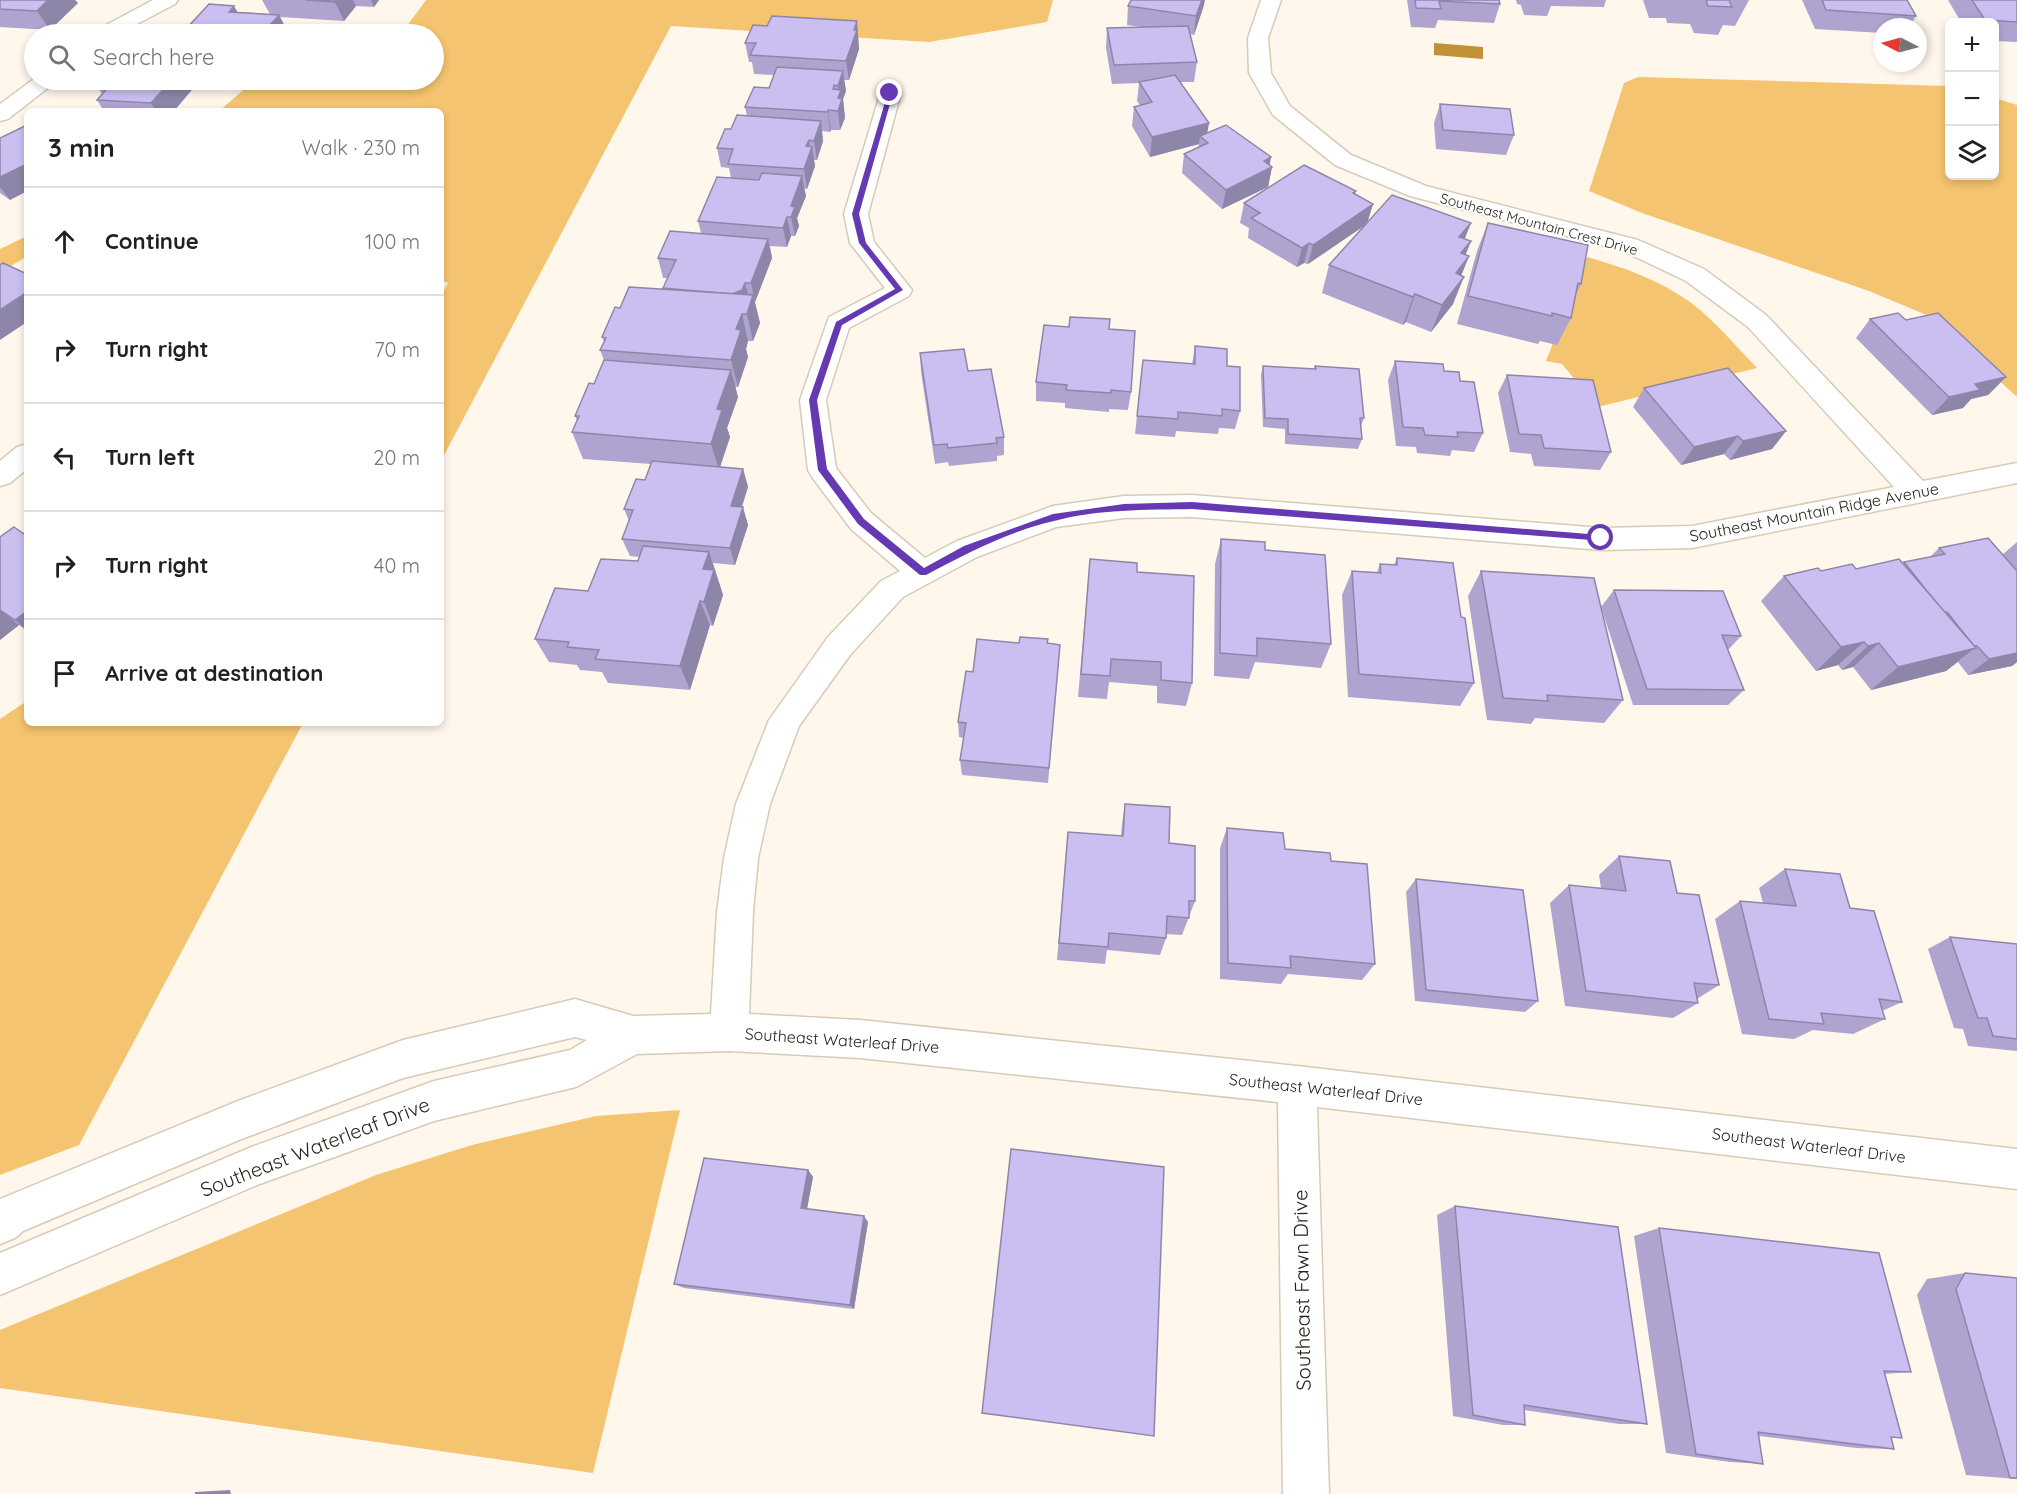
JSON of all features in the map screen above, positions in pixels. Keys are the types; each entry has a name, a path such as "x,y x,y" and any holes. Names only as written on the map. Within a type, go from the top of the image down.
{"street":[{"path":"123,24 168,0"},
{"name":"Southeast Mountain Crest Drive","path":"1271,0 1258,38 1260,73 1281,110 1343,160 1418,191 1629,245 1695,275 1757,321 1917,493"},
{"path":"0,114 33,90"},
{"path":"890,93 856,214 862,243 900,290 838,323 813,400 822,470 861,521 923,573"},
{"path":"0,476 24,456"},
{"name":"Southeast Mountain Ridge Avenue","path":"729,1032 735,912 741,858 753,804 785,720 839,646 892,589 967,549 1053,518 1124,507 1192,506 1601,538 1692,537 2017,473"},
{"name":"Southeast Waterleaf Drive","path":"0,1224 8,1216 238,1121 403,1059 575,1018 633,1035 729,1032 860,1039 1297,1085 2017,1169"},
{"name":"Southeast Waterleaf Drive","path":"0,1274 254,1166 434,1101 576,1068 633,1035"},
{"name":"Southeast Fawn Drive","path":"1297,1085 1306,1494"}],"shaded area":[{"path":"426,0 1053,0 1047,22 929,42 671,26 444,455 444,290 448,283 444,281 444,108 222,108 243,90 444,90 444,24 408,24"},
{"path":"1434,43 1483,47 1483,59 1434,55"},
{"path":"1638,77 1945,86 1945,180 1999,180 1999,99 2017,105 2017,397 1929,316 1869,291 1642,213 1589,191 1624,83"},
{"path":"24,237 24,258 0,273 0,249"},
{"path":"1587,257 1640,275 1678,294 1708,317 1757,368 1589,409 1576,381 1562,364 1546,361"},
{"path":"24,703 24,726 301,726 79,1145 0,1175 0,719"},
{"path":"680,1110 593,1473 0,1388 0,1330 376,1175 472,1145 596,1116"}],"building":[{"path":"0,0 48,0 37,11 0,9"},
{"path":"306,0 336,0 335,2"},
{"path":"1131,0 1202,0 1196,16 1128,6"},
{"path":"1415,0 1499,0 1500,4 1439,1 1441,9 1416,8"},
{"path":"1706,0 1729,0 1732,7 1708,6"},
{"path":"1822,0 1907,0 1916,16 1826,10"},
{"path":"1972,0 2017,0 2017,22 1999,21 1999,18 1984,18"},
{"path":"209,4 234,6 229,12 279,15 271,24 191,24"},
{"path":"772,16 857,21 854,30 857,30 846,61 750,55 756,43 745,43 753,25 767,26"},
{"path":"1188,26 1197,62 1114,65 1107,28"},
{"path":"777,67 843,71 838,86 834,85 833,89 841,90 838,98 842,99 838,111 745,107 754,87 769,88"},
{"path":"1175,75 1209,123 1152,137 1134,107 1152,102 1139,82"},
{"path":"106,90 163,90 151,103 97,100"},
{"path":"1440,104 1510,109 1514,135 1443,130"},
{"path":"737,115 821,121 814,141 809,140 806,146 812,147 804,169 728,164 733,149 717,148 725,129 731,129"},
{"path":"1226,125 1271,157 1264,161 1272,167 1226,190 1184,154 1208,143 1200,136"},
{"path":"24,126 24,165 0,177 0,138"},
{"path":"1304,165 1356,191 1353,193 1373,204 1313,245 1309,243 1302,248 1251,218 1260,213 1244,203"},
{"path":"762,173 802,176 791,206 795,207 791,217 787,217 783,228 698,221 717,177 759,180"},
{"path":"1392,195 1471,223 1459,237 1471,241 1461,253 1469,256 1456,273 1464,277 1442,305 1415,294 1413,297 1329,265"},
{"path":"1488,223 1588,245 1581,284 1578,283 1571,318 1552,313 1552,316 1468,296"},
{"path":"670,231 768,239 751,283 745,283 742,290 732,294 663,288 676,260 658,258"},
{"path":"3,263 24,273 24,294 0,310 0,265"},
{"path":"629,287 753,295 747,314 742,314 736,329 741,330 731,360 600,350 606,338 602,337 615,307 620,308"},
{"path":"1898,313 1906,320 1938,313 2006,377 1975,384 1980,390 1949,397 1870,319"},
{"path":"1070,317 1110,319 1109,329 1135,331 1131,392 1066,390 1067,385 1036,382 1044,325 1069,327"},
{"path":"1195,346 1227,349 1227,366 1240,367 1240,411 1222,409 1222,416 1178,412 1178,419 1137,416 1143,360 1195,364"},
{"path":"964,349 968,371 991,369 1004,437 996,438 997,443 948,448 947,444 934,445 920,353"},
{"path":"604,360 731,370 717,409 722,410 711,444 572,432 579,416 575,416 589,383 594,384"},
{"path":"1395,361 1443,364 1444,371 1459,372 1460,381 1474,382 1483,433 1457,432 1458,437 1425,435 1423,428 1403,427"},
{"path":"1263,366 1359,369 1364,418 1360,418 1362,439 1288,434 1288,419 1265,418"},
{"path":"1728,368 1786,431 1743,441 1738,436 1694,447 1644,388"},
{"path":"1507,375 1593,380 1611,452 1544,448 1541,435 1519,434"},
{"path":"652,461 743,469 731,506 743,507 730,548 622,539 633,510 624,509 636,479 645,480"},
{"path":"14,527 24,534 24,613 15,620 0,610 0,537"},
{"path":"1988,538 2017,571 2017,653 1989,659 1977,646 1974,646 1947,612 1945,613 1904,562 1945,554 1939,548"},
{"path":"1221,539 1265,542 1265,550 1325,555 1331,644 1257,638 1257,656 1220,653"},
{"path":"643,546 709,552 703,569 714,570 704,602 700,601 680,666 595,659 599,650 567,647 569,642 535,639 555,588 588,591 601,559 638,561"},
{"path":"1397,558 1453,563 1461,617 1465,618 1474,683 1359,674 1352,571 1381,573 1380,564 1397,565"},
{"path":"1090,559 1137,563 1137,572 1194,576 1192,683 1161,680 1161,662 1111,659 1110,676 1081,674"},
{"path":"1899,559 1976,648 1898,667 1879,643 1868,646 1864,642 1841,647 1784,576 1818,568 1821,571 1852,564 1856,569"},
{"path":"1481,571 1594,578 1623,700 1547,695 1548,701 1503,698"},
{"path":"1614,590 1723,591 1741,636 1722,635 1744,690 1647,689"},
{"path":"1020,637 1048,639 1047,643 1060,645 1049,768 960,760 966,723 958,722 966,671 973,672 977,639 1019,643"},
{"path":"1125,804 1170,807 1169,843 1195,846 1195,901 1189,901 1189,918 1167,916 1166,938 1109,933 1108,947 1059,943 1068,832 1123,836"},
{"path":"1227,828 1283,833 1285,849 1330,853 1331,861 1367,864 1375,964 1290,956 1291,968 1228,963"},
{"path":"1619,856 1670,861 1677,893 1699,895 1719,985 1694,983 1698,1003 1586,991 1569,885 1626,891"},
{"path":"1785,869 1840,874 1850,908 1874,911 1902,1002 1879,999 1885,1019 1821,1013 1824,1024 1769,1019 1740,901 1796,906"},
{"path":"1416,879 1523,890 1538,1001 1426,990"},
{"path":"1950,937 2017,944 2017,1039 1993,1036 1987,1018 1978,1018"},
{"path":"1011,1149 1164,1167 1154,1436 982,1413"},
{"path":"704,1158 808,1170 801,1208 864,1216 850,1305 674,1284"},
{"path":"1455,1206 1618,1227 1647,1424 1524,1405 1525,1425 1473,1415"},
{"path":"1659,1228 1879,1253 1911,1372 1884,1371 1902,1438 1891,1437 1894,1449 1758,1432 1763,1464 1696,1454"},
{"path":"1965,1273 2017,1278 2017,1478 2010,1478 1956,1289"}],"route":[{"path":"890,93 856,214 862,243 900,290 838,323 813,400 822,470 861,521 923,573 967,549 1053,518 1124,507 1192,506 1601,538"}]}
